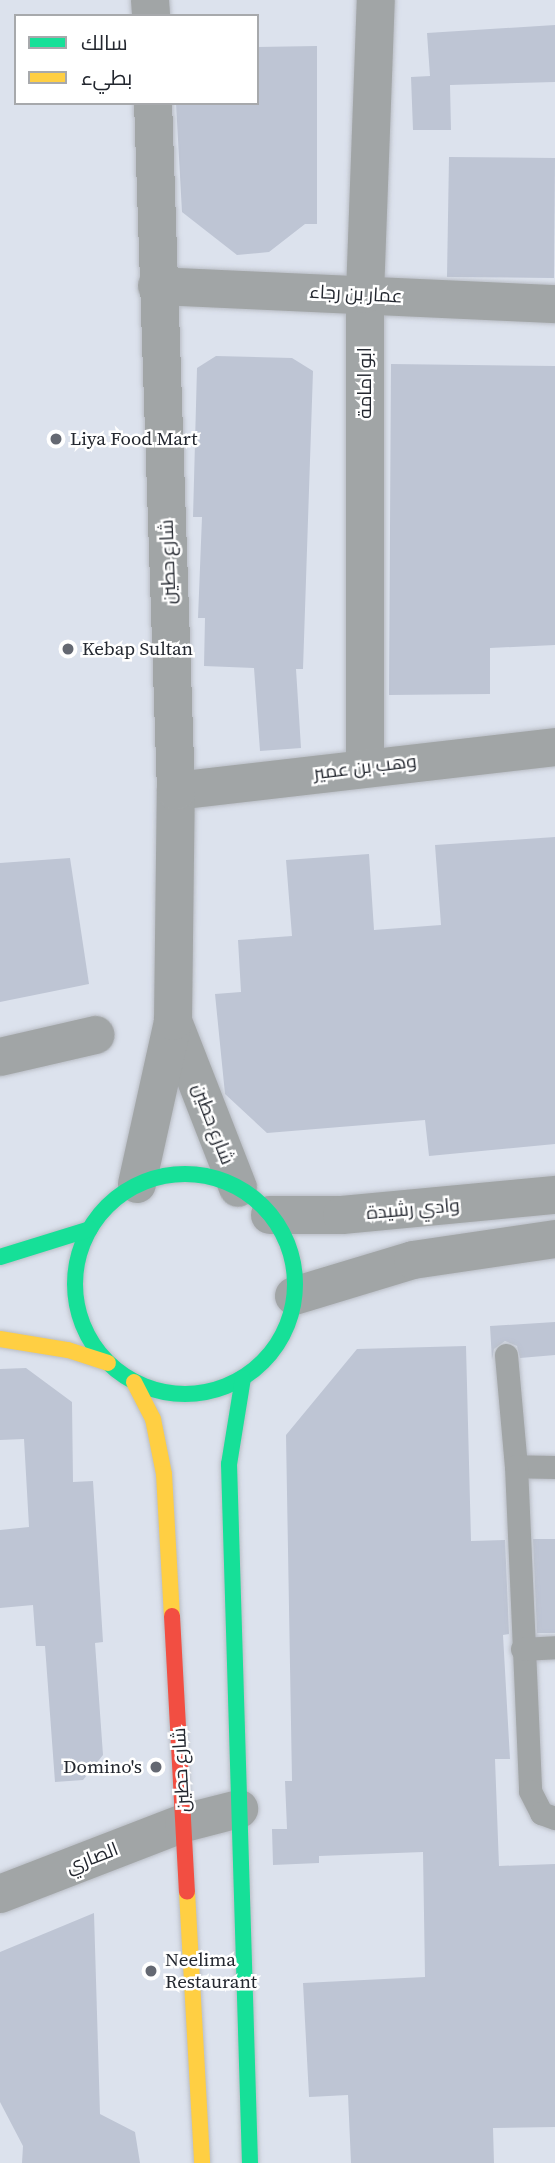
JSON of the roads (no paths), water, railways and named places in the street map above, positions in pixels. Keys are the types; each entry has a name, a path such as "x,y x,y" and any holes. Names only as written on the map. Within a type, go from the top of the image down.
{"street":[{"name":"ابو امامة","path":"365,766 365,293 376,0"},
{"name":"شارع حطين","path":"137,1184 173,1021 176,791 153,105"},
{"name":"عمار بن رجاء","path":"158,286 365,293 555,304"},
{"name":"وهب بن عمير","path":"176,791 365,766 555,747"},
{"name":"شارع حطين","path":"173,1021 238,1188"},
{"path":"0,1057 95,1035"},
{"path":"178,1174 219,1179 238,1188 270,1214 290,1252 294,1296 281,1337 243,1378 200,1394 155,1391 134,1382 108,1363 90,1340 79,1314 74,1284 78,1256 90,1229 103,1211 137,1184 178,1174"},
{"name":"وادي رشيدة","path":"270,1214 342,1215 555,1195"},
{"path":"0,1257 90,1229"},
{"path":"294,1296 413,1260 555,1239"},
{"path":"0,1339 68,1350 108,1363"},
{"path":"243,1378 229,1464 250,2163"},
{"name":"شارع حطين","path":"134,1382 153,1419 164,1474 202,2163"},
{"name":"الصاري","path":"0,1894 184,1823 239,1809"}],"lane":[{"path":"506,1355 516,1466 530,1791 541,1813 555,1818"},
{"path":"516,1466 555,1466"},
{"path":"522,1649 555,1647"}],"place":[{"name":"Liya Food Mart","path":"56,439"},
{"name":"Kebap Sultan","path":"68,649"},
{"name":"Domino's","path":"156,1767"},
{"name":"Neelima Restaurant","path":"151,1971"}]}
